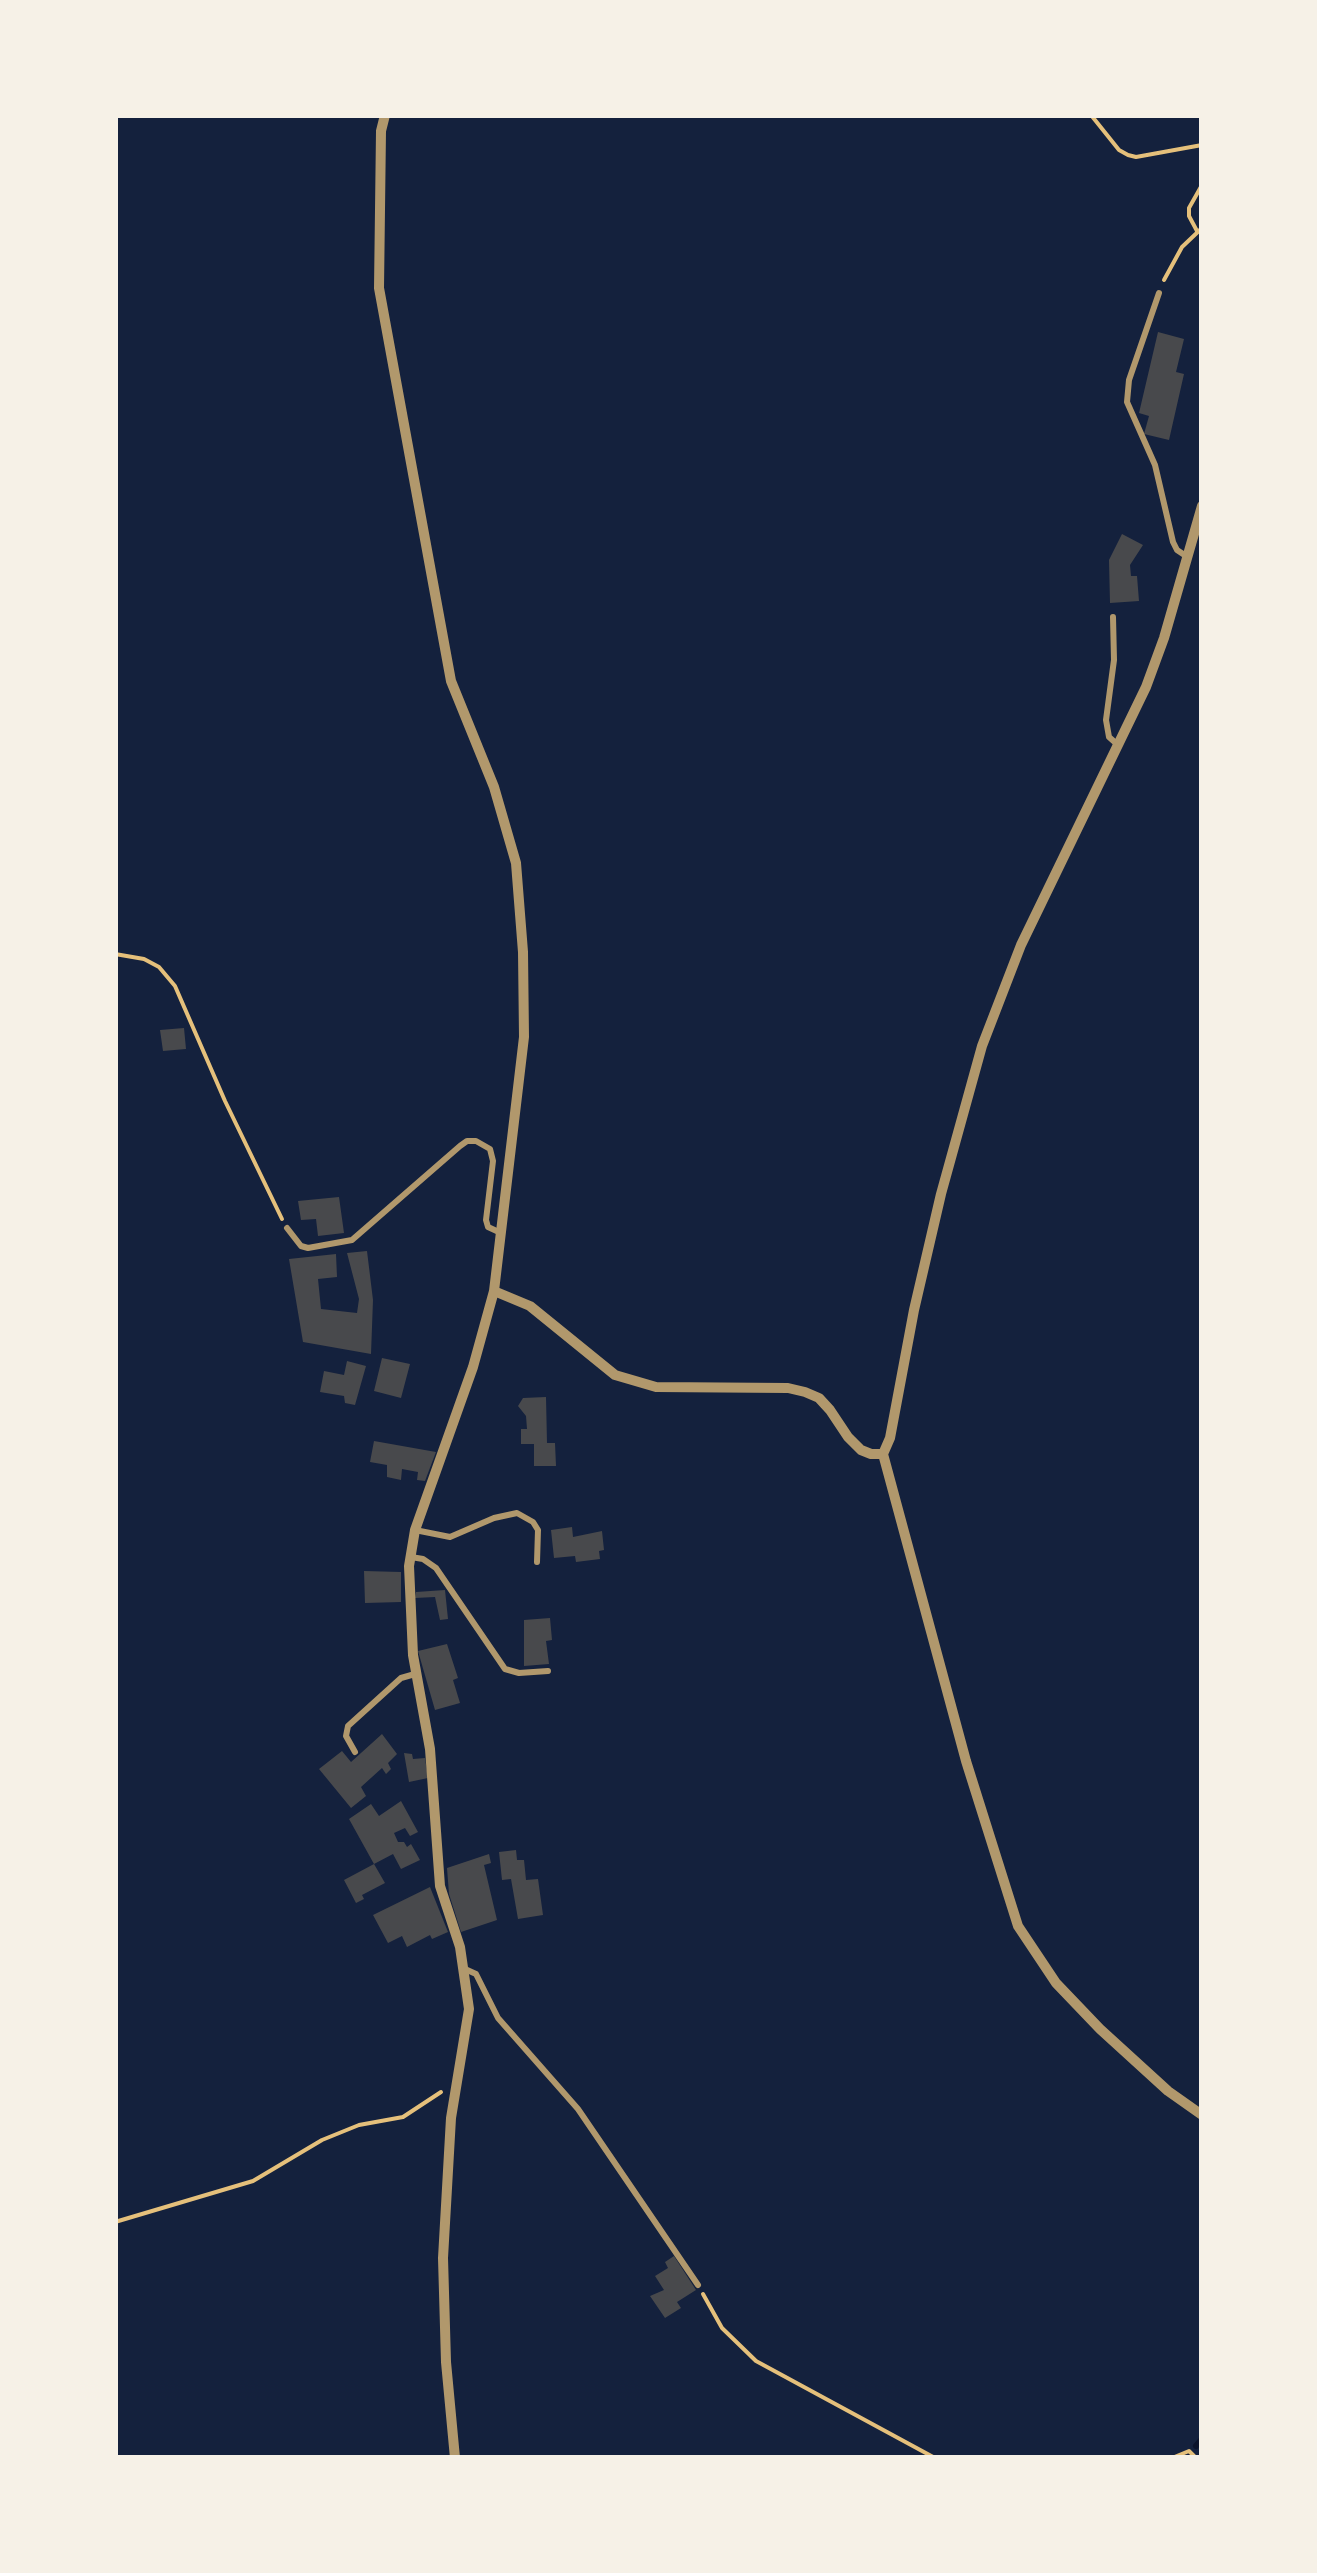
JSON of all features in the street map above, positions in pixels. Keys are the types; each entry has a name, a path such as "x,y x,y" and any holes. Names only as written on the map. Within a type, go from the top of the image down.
{"street":[{"path":"384,115 379,288 451,681 494,788 516,863 524,1037 494,1291 473,1367 415,1530 411,1557 410,1620 430,1749 440,1886 463,1969 468,2009 455,2091 442,2258 455,2458"},
{"path":"1202,506 1164,638 1119,746 1021,945 982,1046 936,1213 890,1438 883,1454 966,1762 1018,1926 1056,1982 1100,2029 1168,2091 1202,2114"},
{"path":"494,1291 530,1306 615,1375 656,1388 788,1388 805,1392 819,1398 861,1450 883,1454"}],"lane":[{"path":"1159,292 1130,380 1127,402 1155,466 1173,542 1186,556"},
{"path":"1113,617 1114,660 1106,720 1108,737 1119,746"},
{"path":"287,1228 301,1246 342,1244 368,1227 460,1146 476,1141 490,1149 493,1161 486,1220 488,1227 500,1233"},
{"path":"415,1530 450,1537 494,1518 517,1513 533,1522 538,1530 537,1562"},
{"path":"411,1557 423,1559 436,1568 505,1669 548,1672"},
{"path":"355,1752 346,1736 348,1726 392,1686 416,1673"},
{"path":"463,1969 476,1974 498,2018 578,2109 698,2285"}],"path":[{"path":"1091,115 1118,150 1128,155 1136,157 1202,145"},
{"path":"1159,292 1171,263 1200,229 1189,216 1189,208 1202,185"},
{"path":"115,954 159,967 174,986 224,1101 287,1228"},
{"path":"115,2222 253,2182 343,2130 403,2116 441,2092 455,2091"},
{"path":"698,2285 722,2328 756,2361 935,2458"},
{"path":"1172,2458 1189,2452 1196,2458"}],"building":[{"path":"1158,332 1184,339 1176,372 1184,374 1169,440 1144,434 1149,416 1139,413"},
{"path":"1122,534 1143,545 1130,565 1131,576 1137,576 1139,601 1110,603 1109,560"},
{"path":"184,1028 186,1049 163,1051 160,1030"},
{"path":"339,1197 344,1233 318,1236 316,1219 301,1220 298,1201"},
{"path":"367,1251 373,1300 371,1354 303,1342 289,1259 336,1254 337,1277 318,1279 321,1309 357,1313 359,1299 347,1253"},
{"path":"382,1358 410,1364 401,1398 374,1391"},
{"path":"347,1361 366,1366 355,1405 345,1403 344,1396 320,1392 324,1371 344,1375"},
{"path":"546,1397 547,1443 555,1443 556,1466 534,1466 534,1444 521,1444 521,1429 527,1429 526,1416 518,1406 523,1398"},
{"path":"374,1441 436,1452 425,1481 417,1480 418,1472 402,1469 401,1480 387,1477 387,1465 370,1462"},
{"path":"572,1527 573,1537 602,1531 604,1550 599,1551 600,1559 576,1562 575,1556 554,1558 551,1530"},
{"path":"364,1571 401,1572 401,1602 365,1603"},
{"path":"445,1590 448,1619 440,1620 435,1597 415,1598 416,1592"},
{"path":"550,1618 552,1640 546,1641 549,1664 524,1666 524,1620"},
{"path":"447,1644 458,1678 453,1680 460,1703 435,1710 418,1651"},
{"path":"382,1734 397,1754 388,1763 391,1769 386,1774 382,1768 361,1787 366,1796 351,1808 319,1769 342,1751 351,1762"},
{"path":"404,1753 412,1754 413,1759 425,1758 428,1778 409,1782"},
{"path":"401,1801 418,1832 410,1836 405,1828 394,1833 398,1842 407,1847 411,1844 420,1860 401,1869 393,1854 374,1864 349,1819 371,1804 379,1816"},
{"path":"516,1850 517,1860 524,1860 526,1880 538,1879 543,1915 518,1919 511,1879 502,1880 499,1852"},
{"path":"489,1854 491,1863 484,1865 497,1920 461,1932 449,1894 447,1868"},
{"path":"374,1864 385,1883 362,1895 364,1899 356,1903 344,1880"},
{"path":"430,1887 448,1932 432,1939 430,1935 407,1947 402,1936 388,1943 373,1915"},
{"path":"674,2256 696,2290 677,2302 681,2308 665,2318 650,2296 664,2290 655,2276 668,2268 665,2262"}],"waterway":[{"path":"1196,2446 1202,2439"}]}
